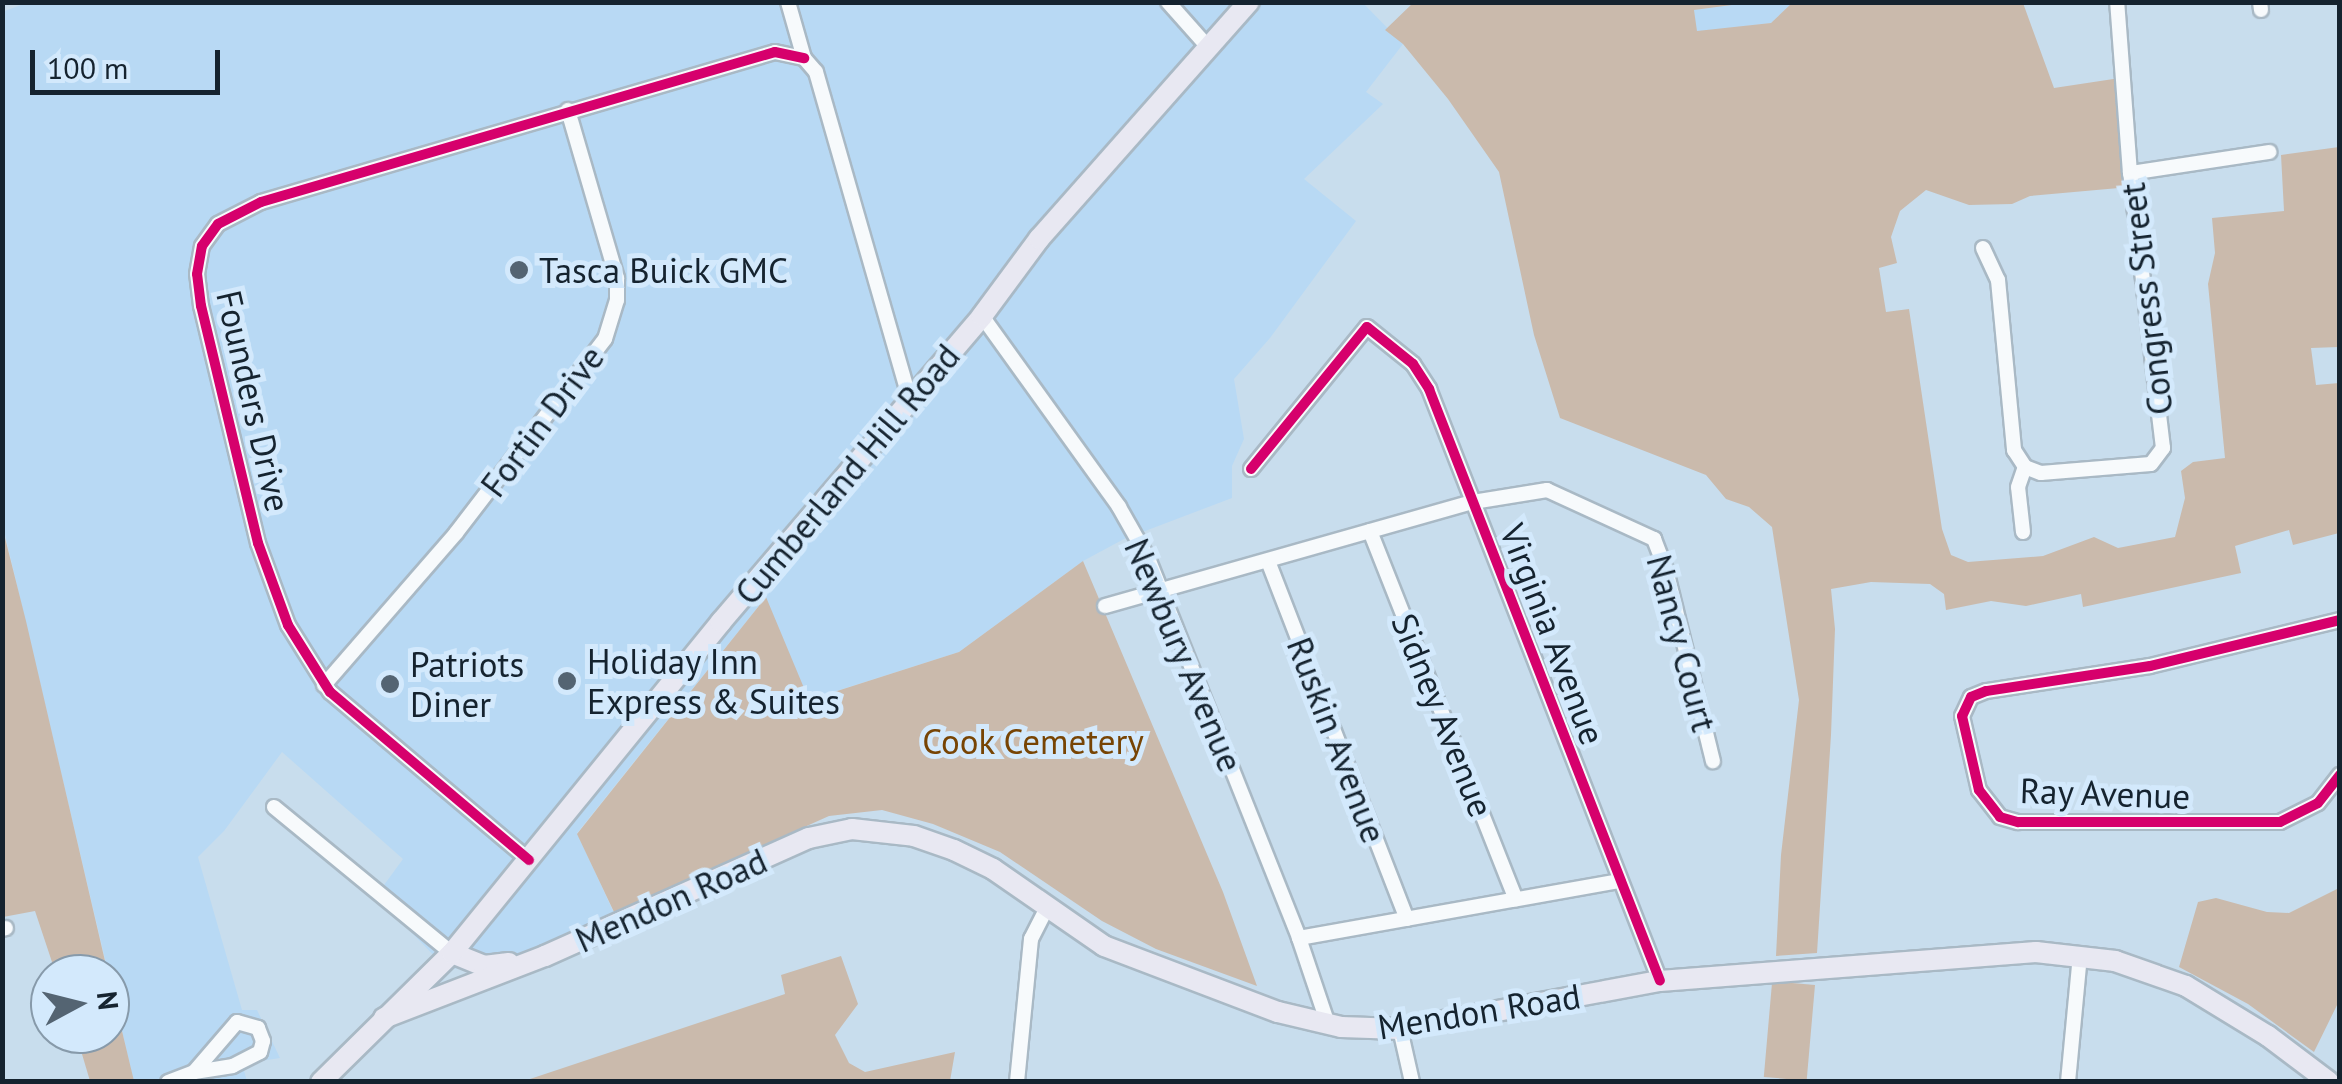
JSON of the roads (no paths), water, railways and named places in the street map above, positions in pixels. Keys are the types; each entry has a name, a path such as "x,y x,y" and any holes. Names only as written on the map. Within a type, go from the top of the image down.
{"main road":[{"name":"Cumberland Hill Road","path":"449,956 910,397 982,316 1039,239 1249,2"},
{"name":"Mendon Road","path":"384,1018 545,956 809,838 852,829 914,836 954,850 1048,905 1090,937 1134,959 1278,1012 1328,1024 1400,1029 1660,981 2036,952 2080,956 2146,970 2186,986 2268,1036 2329,1082"},
{"name":"Mendon Road","path":"449,956 484,966 545,956"},
{"path":"321,1082 449,956 470,976 484,980"}],"street":[{"path":"788,2 804,58 816,72 910,397"},
{"path":"1168,2 1208,46"},
{"name":"Congress Street","path":"2025,467 2041,473 2151,464 2164,448 2130,173 2117,2"},
{"name":"Founders Drive","path":"529,860 324,684 288,625 258,544 202,306 197,274 202,246 218,224 246,207 776,52 804,58"},
{"name":"Fortin Drive","path":"324,684 468,518 605,338 617,300 617,278 568,110"},
{"path":"2130,173 2268,152"},
{"path":"1982,248 1998,280 2014,450 2025,467 2018,487 2023,532"},
{"name":"Newbury Avenue","path":"982,316 1119,507 1163,591 1299,938 1328,1024"},
{"name":"Virginia Avenue","path":"1251,469 1367,326 1421,374 1660,981"},
{"name":"Nancy Court","path":"1472,502 1547,490 1654,539 1666,570 1713,762"},
{"path":"1105,606 1472,502"},
{"name":"Sidney Avenue","path":"1370,531 1516,900"},
{"name":"Ruskin Avenue","path":"1268,561 1407,919"},
{"name":"Ray Avenue","path":"2340,620 2150,666 1986,691 1972,697 1962,716 1979,790 2000,817 2018,822 2280,822 2318,803 2340,775"},
{"path":"274,807 449,956"},
{"path":"1299,938 1620,881"},
{"path":"1017,1082 1031,939 1048,905"},
{"path":"2068,1082 2080,956"},
{"path":"168,1082 252,1058 260,1052 263,1041 258,1028 248,1022 230,1026 194,1072"},
{"path":"1400,1029 1412,1082"}],"place":[{"name":"Tasca Buick GMC","path":"519,270"},
{"name":"Holiday Inn Express & Suites","path":"567,681"},
{"name":"Patriots Diner","path":"390,684"}],"park label":[{"name":"Cook Cemetery","path":"1033,741"}]}
